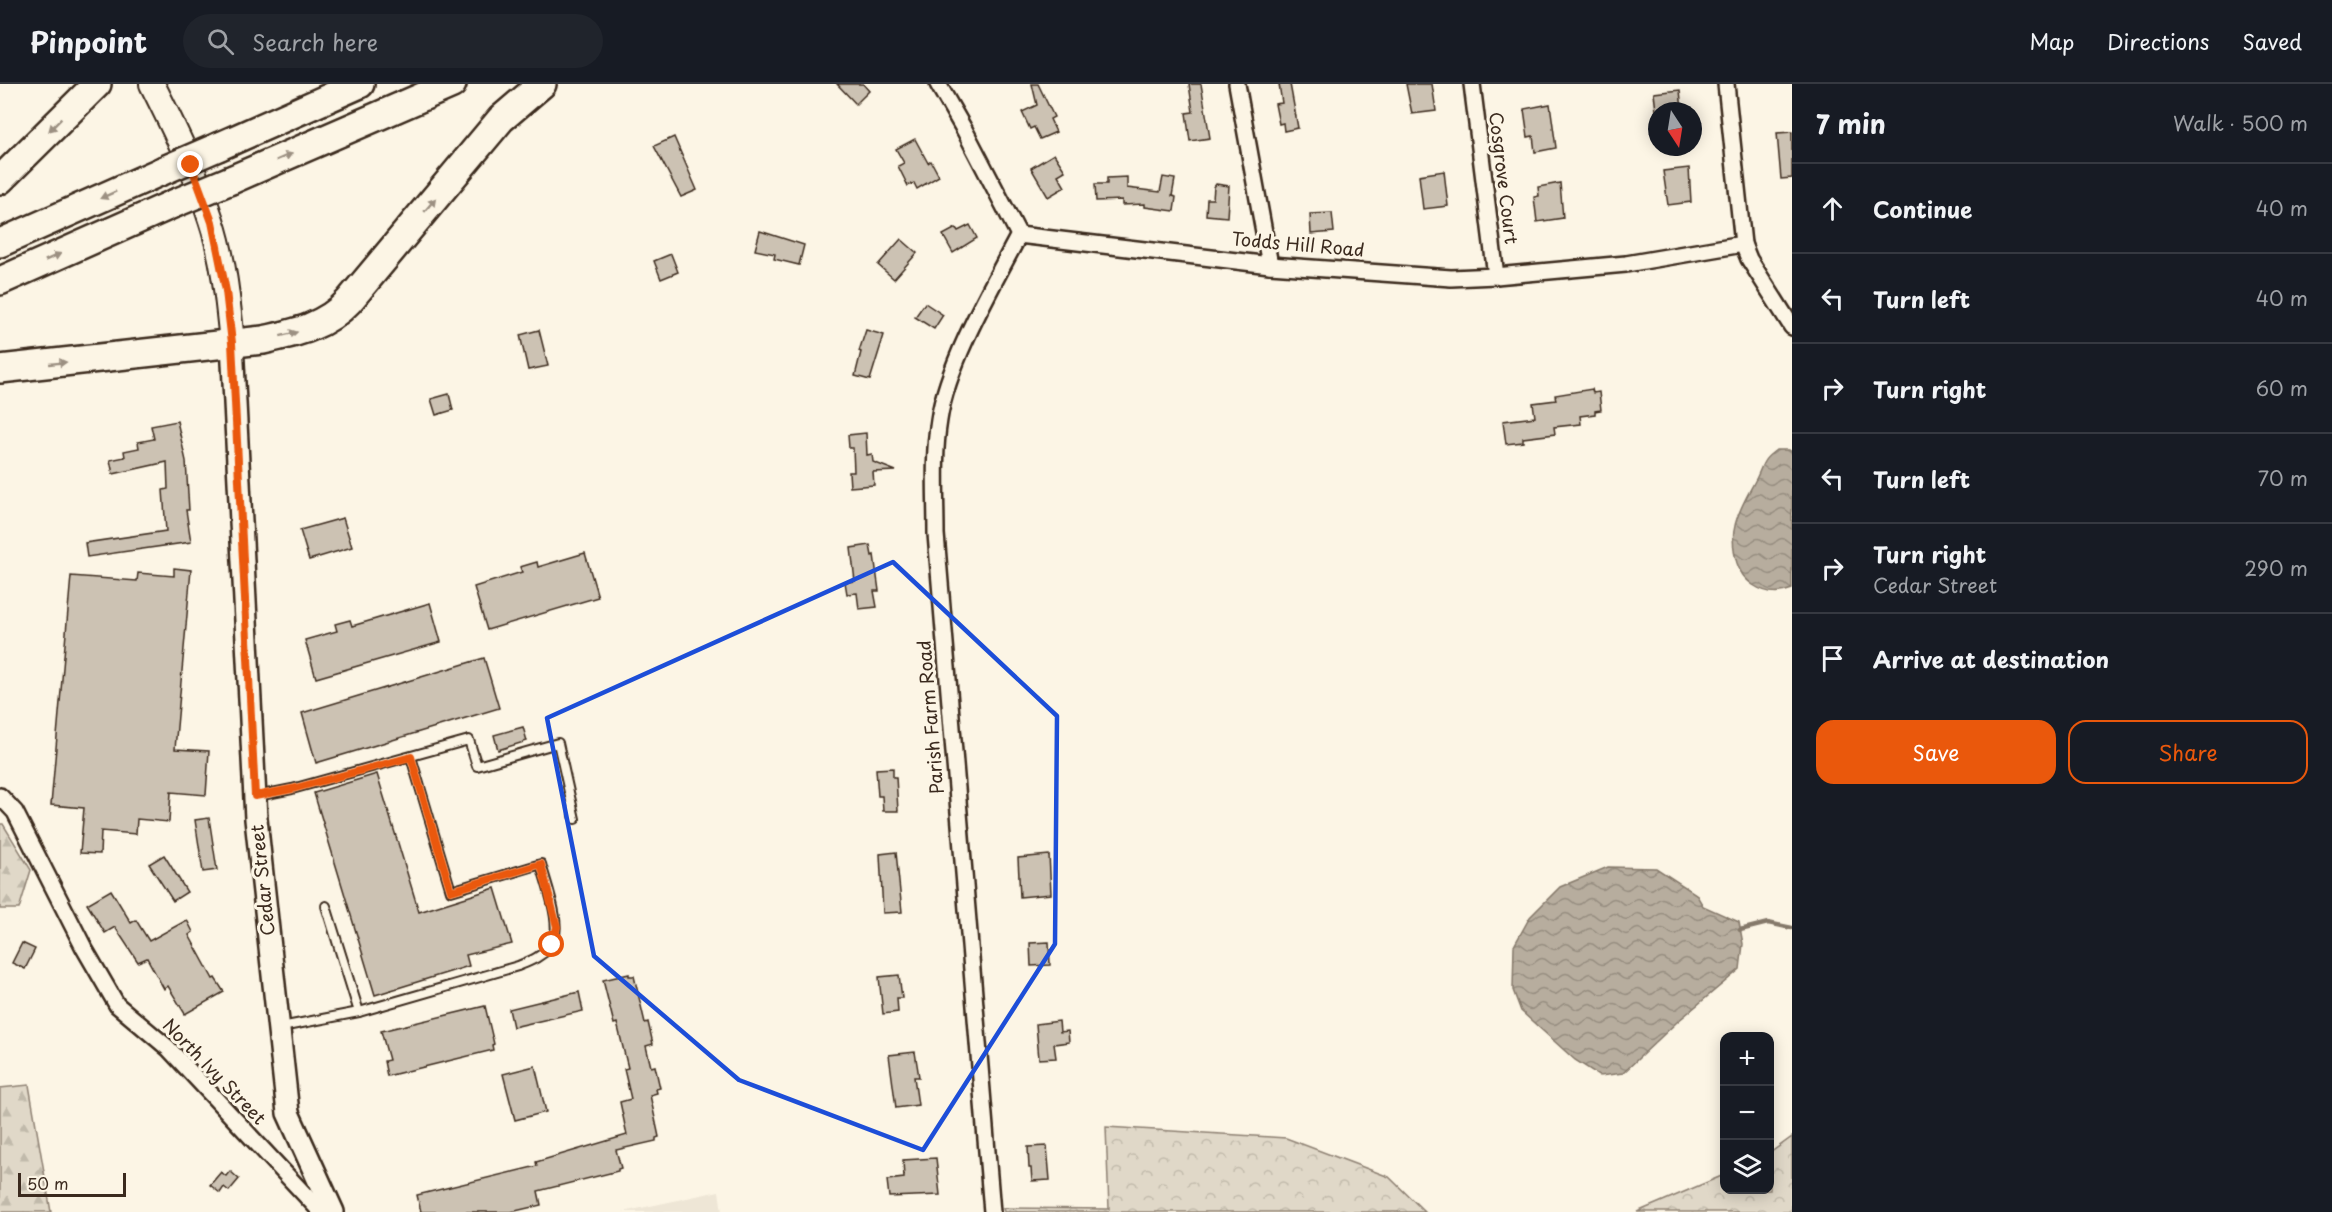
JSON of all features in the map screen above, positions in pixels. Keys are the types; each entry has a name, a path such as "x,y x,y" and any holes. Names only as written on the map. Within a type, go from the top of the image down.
{"highway":[{"path":"0,180 97,84"},
{"path":"0,243 360,84"},
{"path":"0,281 452,84"},
{"path":"0,369 232,343 296,333 314,327 341,310 501,119 542,84"}],"main road":[{"name":"Cedar Street","path":"152,84 191,165 212,222 226,291 232,343 255,796 288,1113 333,1212"}],"street":[{"path":"938,84 965,130 1019,235"},
{"path":"1236,84 1270,265"},
{"name":"Cosgrove Court","path":"1472,84 1496,276"},
{"path":"1726,84 1743,244 1749,259 1792,327"},
{"name":"Todds Hill Road","path":"1019,235 1270,265 1451,278 1626,264 1743,244"},
{"name":"Parish Farm Road","path":"992,1212 938,558 936,480 939,420 947,383 1019,235"},
{"name":"North Ivy Street","path":"0,796 15,812 84,948 117,1005 168,1048 321,1212"}],"lane":[{"path":"255,796 292,789 469,740 477,766 558,743 575,819"},
{"path":"279,1028 359,1012 518,966 537,957 552,945 557,927 541,864 451,891 411,757"},
{"path":"326,906 359,1012"}],"highlighted area":[{"path":"893,562 1057,716 1055,944 923,1150 739,1080 594,956 547,718"}],"shaded area":[{"path":"719,1191 722,1212 623,1212"}],"green space":[{"path":"0,824 3,824 31,870 19,909 0,909"},
{"path":"29,1085 51,1212 0,1212 0,1088"},
{"path":"1106,1127 1286,1138 1389,1177 1425,1212 1004,1212 1003,1208 1109,1209"},
{"path":"1792,1137 1792,1212 1637,1212 1720,1177 1720,1194 1774,1194 1774,1150"}],"water":[{"path":"1776,450 1792,452 1792,589 1777,592 1758,588 1745,578 1737,563 1733,540 1737,519 1745,500 1763,463"},
{"path":"1608,867 1656,868 1696,894 1703,906 1739,922 1743,944 1740,969 1677,1022 1623,1073 1600,1076 1575,1060 1521,1011 1513,990 1514,946 1530,917 1560,887"}],"building":[{"path":"837,84 863,84 869,91 856,104"},
{"path":"1032,84 1038,84 1054,117 1050,119 1056,132 1040,139 1034,127 1030,129 1022,112 1037,105"},
{"path":"1189,84 1201,84 1210,138 1190,141 1186,113 1193,112"},
{"path":"1279,84 1290,84 1298,128 1284,131 1283,123 1279,124 1275,104 1282,103"},
{"path":"1406,84 1432,84 1436,111 1412,114"},
{"path":"1680,90 1681,102 1655,102 1654,93"},
{"path":"1550,104 1556,148 1535,152 1533,136 1528,137 1524,109"},
{"path":"1792,132 1792,178 1781,179 1777,133"},
{"path":"674,137 697,190 681,197 654,146"},
{"path":"915,139 928,163 931,161 939,176 917,189 914,183 908,186 898,166 904,163 896,149"},
{"path":"1054,154 1065,171 1058,175 1065,187 1048,197 1031,168"},
{"path":"1689,168 1691,202 1668,205 1663,171"},
{"path":"1444,171 1448,206 1423,209 1419,175"},
{"path":"1127,177 1127,188 1160,192 1163,177 1175,179 1172,196 1176,197 1174,211 1145,207 1145,204 1122,205 1122,200 1096,201 1095,184 1107,184 1107,178"},
{"path":"1560,183 1563,218 1537,222 1534,197 1539,196 1538,187"},
{"path":"1216,184 1229,186 1227,217 1206,215 1207,199 1213,199"},
{"path":"1332,213 1334,232 1311,234 1310,214"},
{"path":"970,225 977,238 953,253 943,235 956,228 958,231"},
{"path":"760,231 804,245 799,265 774,259 775,254 755,250"},
{"path":"901,239 917,253 894,279 878,265"},
{"path":"671,254 678,272 661,279 654,261"},
{"path":"925,303 943,315 934,329 915,317"},
{"path":"539,330 548,366 528,370 520,335"},
{"path":"866,330 884,335 870,380 855,376 861,352 859,351"},
{"path":"1592,389 1593,393 1599,392 1601,410 1595,411 1595,414 1580,416 1581,424 1554,427 1555,434 1523,438 1523,442 1506,444 1503,421 1535,417 1533,403 1556,400 1555,395"},
{"path":"449,394 453,410 436,415 431,399"},
{"path":"177,421 186,461 189,510 186,510 191,542 87,557 85,543 166,531 163,490 168,489 167,462 113,474 110,460 125,457 124,451 139,448 138,442 154,439 151,426"},
{"path":"866,433 867,455 872,454 873,462 896,471 873,472 874,485 850,487 849,472 854,472 853,448 849,448 848,435"},
{"path":"343,518 352,547 309,560 300,530"},
{"path":"870,545 872,556 874,555 879,591 874,591 877,607 859,609 857,593 847,594 845,582 855,581 851,548"},
{"path":"585,553 598,597 487,630 474,587 522,572 520,567 537,562 538,567"},
{"path":"174,568 191,570 175,749 209,751 206,795 171,792 169,822 137,819 136,834 101,831 100,854 80,853 84,808 51,805 71,576 137,581 138,573 174,576"},
{"path":"430,603 441,642 316,678 305,640 337,631 335,624 350,620 352,626"},
{"path":"484,658 499,708 316,763 302,713"},
{"path":"523,727 527,741 498,750 494,735"},
{"path":"893,768 893,777 896,777 898,811 883,811 882,796 878,796 876,769"},
{"path":"377,774 419,912 495,888 512,944 466,955 469,966 375,995 314,793"},
{"path":"209,818 217,870 203,872 195,820"},
{"path":"896,852 902,912 883,913 880,854"},
{"path":"164,855 187,892 173,901 149,864"},
{"path":"1049,855 1051,894 1020,897 1018,858"},
{"path":"111,890 131,923 136,920 149,941 187,920 193,932 189,935 213,979 215,978 224,992 185,1014 168,986 164,989 147,958 138,962 115,927 105,933 87,904"},
{"path":"1049,942 1050,965 1031,966 1030,943"},
{"path":"22,943 35,949 25,969 12,963"},
{"path":"629,974 629,976 634,976 645,1023 648,1022 653,1044 646,1046 651,1067 655,1066 660,1088 656,1089 657,1093 650,1095 659,1137 656,1141 616,1150 621,1168 618,1171 538,1191 541,1205 511,1212 421,1212 417,1195 537,1166 536,1162 627,1135 620,1102 631,1099 624,1069 628,1068 603,980"},
{"path":"899,975 902,998 897,998 898,1012 883,1014 879,977"},
{"path":"579,992 583,1011 513,1027 509,1009"},
{"path":"485,1006 494,1044 492,1045 493,1050 387,1076 384,1061 389,1060 381,1031"},
{"path":"1059,1021 1060,1032 1068,1031 1069,1042 1054,1044 1056,1058 1039,1059 1036,1024"},
{"path":"915,1052 919,1077 914,1077 918,1105 896,1108 889,1055"},
{"path":"535,1066 546,1112 515,1120 503,1074"},
{"path":"1047,1146 1050,1180 1032,1181 1028,1147"},
{"path":"936,1158 940,1195 889,1197 887,1180 904,1178 903,1160"},
{"path":"230,1171 239,1179 229,1191 224,1187 220,1193 210,1185 221,1172 226,1176"}],"waterway":[{"path":"1740,930 1768,923 1792,928"}],"route":[{"path":"191,165 212,222 226,291 232,343 255,796 292,789 411,757 451,891 541,864 557,927 552,945"}]}
